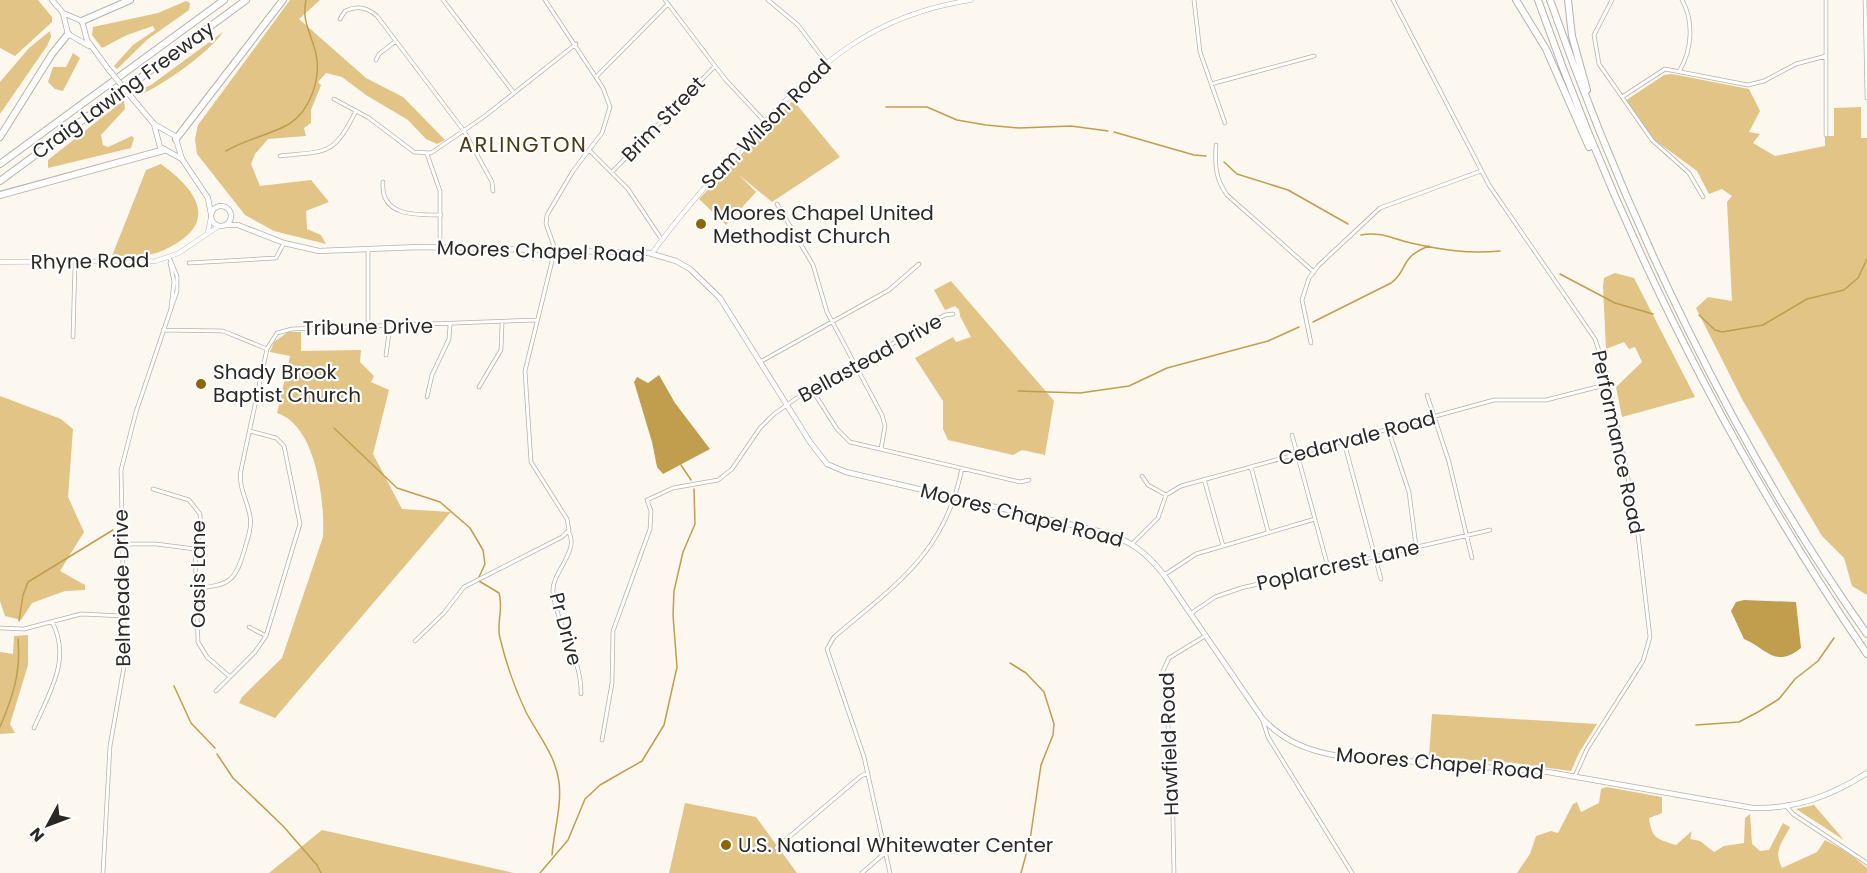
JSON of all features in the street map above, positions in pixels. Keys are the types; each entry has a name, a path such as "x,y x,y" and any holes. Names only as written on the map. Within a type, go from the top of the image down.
{"highway":[{"path":"82,21 130,0"},
{"name":"Craig Lawing Freeway","path":"0,164 224,0"},
{"name":"Craig Lawing Freeway","path":"0,180 246,0"},
{"path":"177,142 283,0"},
{"path":"1516,0 1546,49 1584,136 1606,177 1673,323 1725,423 1791,537 1867,654"},
{"path":"1538,0 1606,177"},
{"path":"1550,0 1592,114 1646,241 1712,374 1804,536 1867,634"},
{"path":"1568,0 1572,36 1592,114"},
{"path":"0,137 52,54 68,34"},
{"path":"0,195 167,151"}],"main road":[{"path":"51,0 63,13 82,21 92,48 154,124 172,133 182,159 208,198 227,208 238,225"},
{"path":"63,13 68,34 92,48"},
{"path":"67,25 74,19"},
{"path":"154,124 159,144 182,159"},
{"path":"167,151 177,142"},
{"path":"208,198 213,223 222,226 230,214"},
{"path":"211,216 214,208 220,206"},
{"name":"Moores Chapel Road","path":"222,226 238,225 284,243 319,251 440,247 555,249 652,254 681,264 703,279 720,298 820,456 831,466 1102,532 1133,543 1149,556 1164,575 1262,718 1290,741 1326,754 1514,768 1575,776 1743,807 1787,807 1820,798 1867,773"}],"street":[{"path":"443,0 514,93"},
{"path":"415,641 444,613 464,587 568,531 567,519 531,462 524,384 555,249 546,224 547,215 604,128 609,110 607,96 596,76 545,0"},
{"path":"665,0 736,93 765,122"},
{"path":"768,0 798,25 826,62"},
{"name":"Sam Wilson Road","path":"652,254 694,197 826,62 857,41 890,24 934,8 971,0"},
{"path":"1194,0 1200,52 1225,123"},
{"name":"Performance Road","path":"1393,0 1481,171 1595,339 1609,384 1636,518 1650,638 1643,661 1587,749 1575,776"},
{"path":"1612,0 1593,41 1599,64 1652,141 1689,173 1702,197"},
{"path":"1680,70 1691,24 1690,15 1682,0"},
{"path":"1826,0 1826,135"},
{"path":"1865,0 1867,98"},
{"path":"596,76 668,4"},
{"path":"340,19 349,9 368,9 396,41 464,131 492,182 493,191"},
{"path":"376,60 379,54 396,41"},
{"path":"334,99 388,132 409,150 427,154 464,131 576,44"},
{"path":"1211,84 1314,56"},
{"path":"1621,97 1663,70 1680,70 1748,85 1764,81 1796,64 1826,56"},
{"name":"Brim Street","path":"612,172 715,66"},
{"path":"280,156 319,152 335,146 356,111"},
{"path":"1216,145 1215,168 1227,195 1314,272"},
{"path":"589,150 634,197 662,240"},
{"path":"427,154 440,191 440,247"},
{"path":"1311,343 1302,300 1304,289 1314,272 1380,208 1481,171"},
{"path":"383,182 385,197 397,211 410,214 441,215"},
{"path":"777,204 813,265 832,321 884,418 885,431 881,449"},
{"path":"208,231 211,216"},
{"name":"Rhyne Road","path":"0,262 156,261 189,248 208,231 222,226"},
{"path":"189,263 276,258 284,243"},
{"path":"368,250 368,326"},
{"name":"Belmeade Drive","path":"103,873 110,746 125,662 122,458 177,283 169,257"},
{"path":"73,336 75,263"},
{"path":"760,362 888,290 920,264"},
{"name":"Bellastead Drive","path":"602,740 612,683 613,631 650,529 651,511 647,500 674,488 709,483 725,475 760,428 811,388 945,315 953,314"},
{"name":"Tribune Drive","path":"267,349 273,337 288,329 502,324 537,320"},
{"path":"479,387 501,350 502,324"},
{"path":"427,397 432,375 449,339 450,325"},
{"path":"386,355 390,326"},
{"path":"163,330 223,331 267,349 239,481 249,511 250,526 240,565 233,578 224,584 197,588"},
{"name":"Cedarvale Road","path":"1167,495 1175,488 1204,479 1494,400 1546,400 1609,384"},
{"path":"811,388 846,439 1020,482 1029,480"},
{"path":"1427,395 1449,462 1472,558"},
{"path":"1388,429 1409,492 1416,546"},
{"path":"216,691 255,652 266,636 300,524 284,446 276,438 250,431"},
{"path":"1292,435 1328,567"},
{"path":"1344,441 1381,579"},
{"path":"1251,467 1268,531"},
{"path":"890,873 868,773 848,704 828,657 827,646 834,637 924,556 934,543 956,498 962,468"},
{"path":"1133,543 1158,518 1167,495 1148,485 1142,476"},
{"path":"1204,479 1223,546"},
{"name":"Oasis Lane","path":"153,489 182,497 194,504 202,523 195,549 200,648 229,676"},
{"path":"1164,575 1190,557 1268,531 1315,519"},
{"name":"Poplarcrest Lane","path":"1190,614 1230,591 1375,555 1491,530"},
{"name":"Pr Drive","path":"568,531 571,539 569,549 553,588 562,626 576,664 581,694"},
{"path":"122,544 156,544 195,549"},
{"path":"0,628 24,629 81,614 124,616"},
{"path":"34,728 59,668 62,647 52,622"},
{"path":"249,627 266,636"},
{"name":"Hawfield Road","path":"1174,873 1172,769 1163,671 1169,658 1205,636"},
{"path":"1262,718 1268,737 1352,873"},
{"path":"776,848 861,776 868,773"},
{"path":"1787,807 1793,814 1867,863"},
{"path":"862,873 886,852"}],"shaded area":[{"path":"0,0 38,0 52,17 52,22 15,56 0,48"},
{"path":"290,0 320,0 299,19 366,78 403,97 445,140 437,144 426,139 408,120 366,95 342,77 326,73 318,82 321,85 311,110 311,123 304,128 306,136 268,139 255,154 251,164 260,186 311,180 329,202 306,211 307,229 321,235 326,244 274,231 245,215 197,154 195,139 198,125"},
{"path":"186,1 190,3 189,10 148,39 117,69 114,66 133,45 155,30 153,26 127,35 102,48 92,35 93,27 158,13"},
{"path":"50,31 51,37 47,46 0,114 0,82 29,48"},
{"path":"223,32 217,40 184,68 160,85 139,95 137,91 151,85"},
{"path":"73,53 80,58 63,91 55,89 48,82 53,67 66,67"},
{"path":"1672,74 1749,89 1760,111 1749,132 1760,134 1753,143 1775,156 1825,146 1825,136 1834,136 1834,108 1861,107 1861,138 1867,138 1867,595 1852,586 1844,558 1822,536 1742,399 1696,308 1708,297 1732,301 1727,202 1732,196 1722,189 1709,194 1697,171 1649,136 1625,101 1664,75"},
{"path":"124,100 125,109 101,135 103,145 108,147 132,136 134,138 131,148 48,168 48,160"},
{"path":"793,100 840,157 772,202 739,175 756,192 726,225 699,199"},
{"path":"161,164 176,176 195,200 198,211 197,222 190,233 178,243 154,254 112,256 146,170"},
{"path":"1615,273 1634,278 1695,397 1622,417 1616,387 1642,362 1635,347 1629,349 1624,342 1606,349 1603,286 1604,278"},
{"path":"951,281 1054,401 1045,455 1022,450 1013,455 948,440 943,429 943,401 915,358 953,337 956,342 971,337 959,310 955,306 945,310 934,290"},
{"path":"288,332 301,332 301,351 361,350 360,362 374,376 371,382 389,390 373,454 402,509 451,512 275,718 239,703 242,697 282,658 323,537 320,485 309,448 301,432 290,420 277,413 290,356 270,352 274,342"},
{"path":"659,375 675,403 710,449 663,474 657,467 634,382 637,377 648,383"},
{"path":"0,396 61,419 73,429 68,497 84,532 60,571 85,585 85,590 65,591 32,603 21,620 5,616 0,601"},
{"path":"1744,600 1796,602 1801,648 1784,657 1777,657 1744,639 1731,611 1736,602"},
{"path":"28,635 28,665 10,724 15,733 0,734 0,652 13,654 14,636"},
{"path":"1432,714 1597,724 1571,771 1514,763 1429,757"},
{"path":"1606,787 1662,797 1662,813 1649,818 1652,830 1656,837 1676,845 1692,831 1690,839 1700,841 1714,852 1724,846 1744,843 1745,818 1750,814 1752,844 1760,851 1769,850 1783,823 1790,827 1778,851 1782,868 1817,852 1825,840 1857,860 1867,868 1867,873 1517,873 1530,854 1536,836 1551,831 1558,833 1573,804 1577,802 1581,812 1599,803 1601,789"},
{"name":"U.S. National Whitewater Center","path":"685,803 756,817 797,873 669,873"},
{"path":"1814,805 1844,840 1796,809"},
{"path":"322,830 514,873 269,873"}],"waterway":[{"path":"226,151 289,124 297,118 309,102 313,93 317,63 306,21 306,0"},
{"path":"886,107 927,107 957,120 986,125 1019,128 1071,126 1108,131"},
{"path":"1114,132 1194,155 1206,156"},
{"path":"1224,162 1237,174 1288,190 1348,224"},
{"path":"1361,235 1380,235 1455,251 1500,251"},
{"path":"1313,322 1391,283 1413,255 1429,246"},
{"path":"1699,315 1715,330 1722,332 1763,325 1807,299 1844,290 1858,278 1867,259"},
{"path":"1560,274 1615,303 1653,314"},
{"path":"1018,391 1080,393 1129,386 1167,368 1268,341 1299,327"},
{"path":"334,428 397,488 440,502 470,528 483,550 485,564 479,577"},
{"path":"681,465 691,480"},
{"path":"540,873 568,840 585,799 600,785 642,761 664,725 677,667 673,615 674,591 683,552 695,524 694,489"},
{"path":"19,621 23,595 28,582 113,530"},
{"path":"479,581 499,593 501,604 499,632 508,666 526,712 550,754 557,772 559,800 552,855"},
{"path":"1696,725 1739,722 1779,699 1795,679 1818,661 1834,638"},
{"path":"0,727 15,684 18,639"},
{"path":"1010,663 1026,673 1044,692 1054,724 1053,735 1041,765 1030,840 1021,873"},
{"path":"174,686 191,723 215,748"},
{"path":"217,754 233,778 283,826 317,865 321,873"}],"place":[{"name":"Moores Chapel United Methodist Church","path":"701,224"},
{"name":"Shady Brook Baptist Church","path":"201,384"},
{"name":"U.S. National Whitewater Center","path":"726,845"}],"district":[{"name":"ARLINGTON","path":"523,145"}]}
